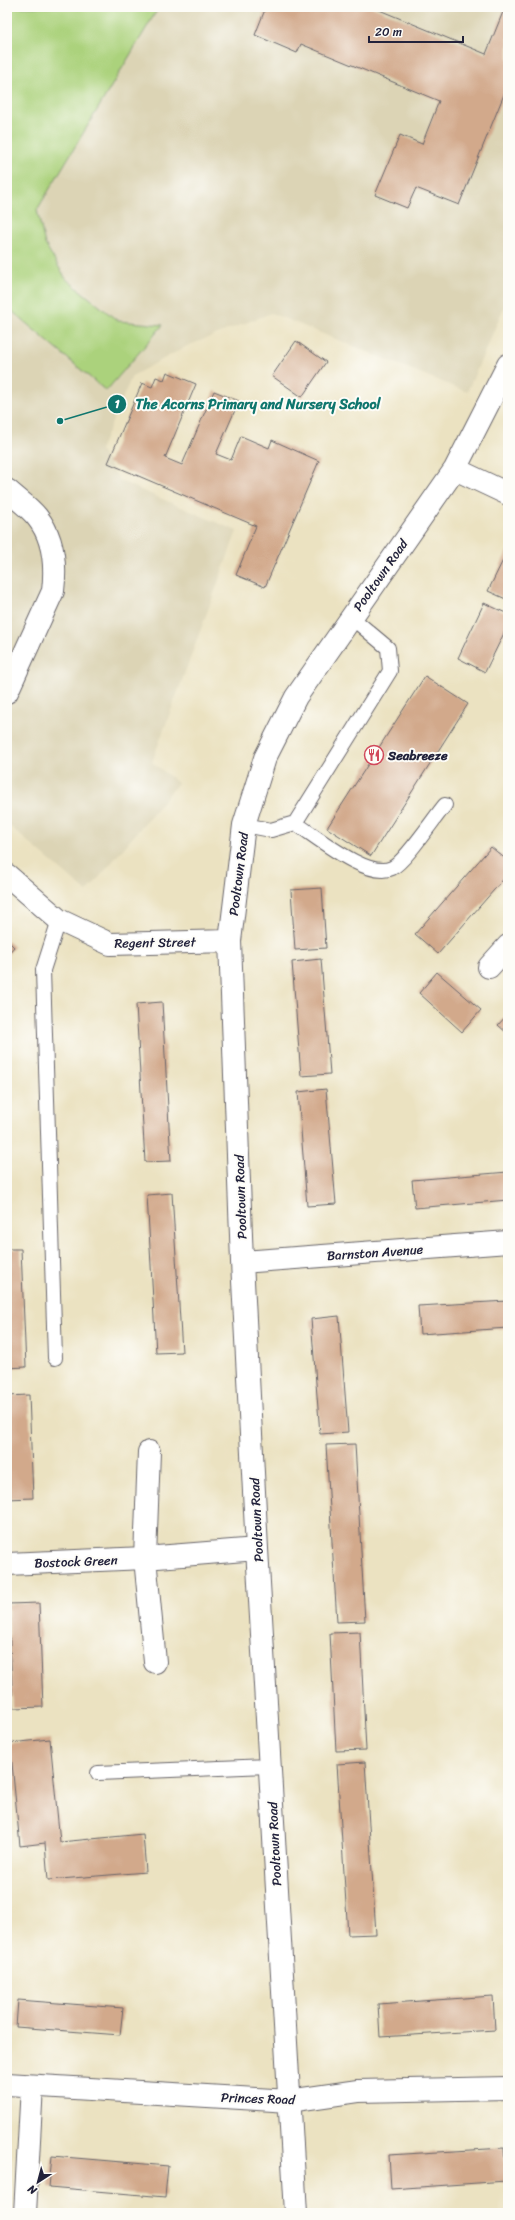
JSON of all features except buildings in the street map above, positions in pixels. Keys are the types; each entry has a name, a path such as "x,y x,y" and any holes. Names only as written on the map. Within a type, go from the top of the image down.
{"street":[{"name":"Pooltown Road","path":"296,2213 257,1549 242,1262 230,941 244,825 265,758 296,697 455,469 508,366"},
{"path":"455,469 508,494"},
{"path":"7,490 37,517 51,547 55,577 53,591 7,692"},
{"name":"Regent Street","path":"7,875 59,920 110,944 230,941"},
{"path":"489,968 508,946"},
{"name":"Barnston Avenue","path":"242,1262 508,1242"},
{"path":"149,1452 145,1558 155,1662"},
{"name":"Bostock Green","path":"7,1564 145,1558 257,1549"},
{"name":"Princes Road","path":"7,2084 289,2101 358,2092 508,2088"},
{"path":"25,2213 32,2086"}],"lane":[{"path":"244,825 271,830 295,823 390,671 388,648 351,617"},
{"path":"295,823 364,867 379,872 393,868 445,805"},
{"path":"55,1358 43,970 59,920"},
{"path":"98,1773 270,1766"}],"shaded area":[{"path":"7,7 508,7 508,298 467,392 271,313 187,346 132,376 100,450 120,481 237,531 152,762 178,783 87,892 7,824"}],"green space":[{"path":"7,7 159,7 37,210 45,244 66,279 118,321 163,325 106,391 7,307"}],"place":[{"name":"The Acorns Primary and Nursery School","path":"60,421"},
{"name":"Seabreeze","path":"374,755"}]}
